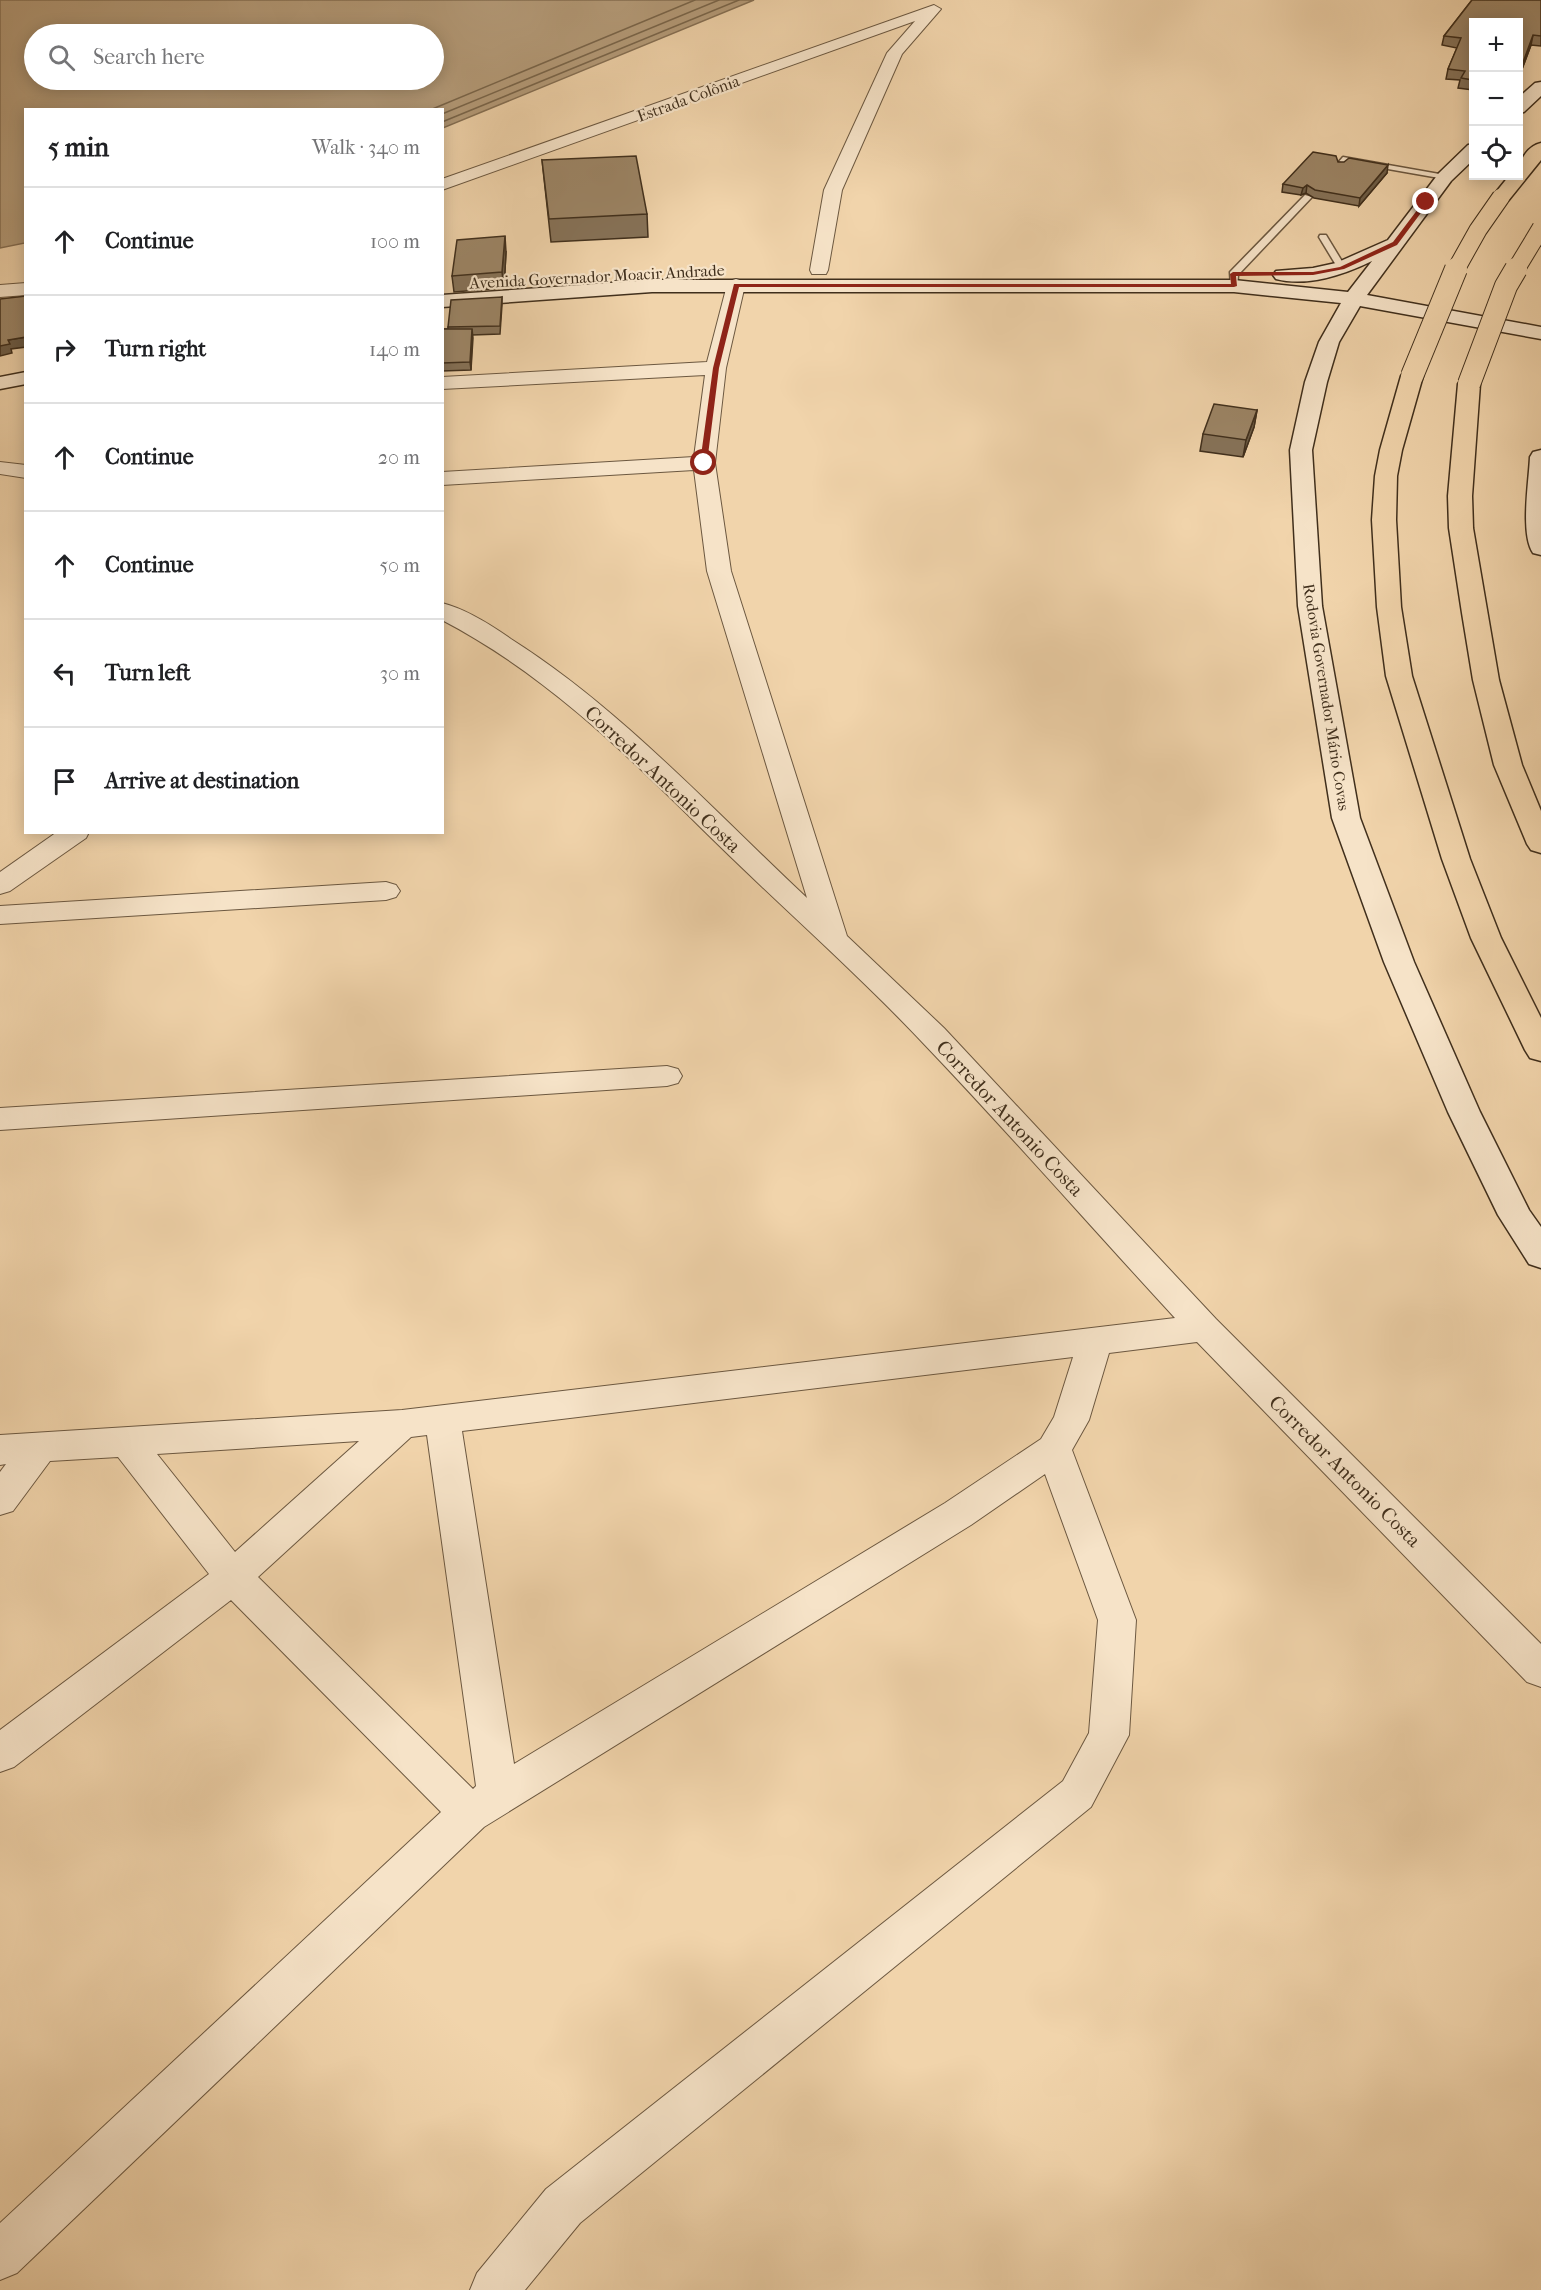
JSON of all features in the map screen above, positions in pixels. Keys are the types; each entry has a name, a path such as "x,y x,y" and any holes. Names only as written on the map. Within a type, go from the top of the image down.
{"highway":[{"path":"1541,148 1501,197 1478,230 1453,275 1412,376 1391,450 1386,476 1384,520 1389,607 1399,676 1456,860 1486,938 1541,1050"},
{"path":"1541,228 1506,286 1469,384 1460,496 1461,528 1486,680 1508,765 1541,844"}],"main road":[{"path":"1523,103 1541,87"},
{"name":"Rodovia Governador Mário Covas","path":"1469,153 1445,177 1358,292 1329,342 1316,382 1301,450 1310,606 1346,818 1399,962 1464,1112 1515,1215 1541,1255"},
{"path":"1271,282 1342,268 1395,243"},
{"name":"Avenida Governador Moacir Andrade","path":"444,284 550,275 694,269 819,270 1234,280 1358,292"},
{"name":"Avenida Governador Moacir Andrade","path":"444,301 565,291 736,285 1234,280"},
{"path":"1271,282 1309,303 1320,312 1329,342"},
{"path":"1358,292 1541,318"},
{"path":"1358,292 1541,333"},
{"path":"0,363 24,358"},
{"path":"0,383 24,378"},
{"path":"1541,457 1538,531 1541,548"}],"street":[{"path":"819,270 833,190 895,53 934,9 950,0"},
{"name":"Estrada Colônia","path":"444,184 934,9"},
{"path":"736,285 716,368 704,463 719,571 835,941"},
{"path":"0,291 24,289"},
{"path":"0,300 24,297"},
{"path":"444,383 716,368"},
{"path":"444,479 704,463"},
{"path":"0,468 24,472"},
{"name":"Corredor Antonio Costa","path":"444,611 486,633 525,658 576,697 632,747 835,941 972,1076 1204,1328 1541,1670"},
{"path":"0,885 73,834"},
{"path":"0,915 386,891"},
{"path":"0,1119 667,1076"},
{"path":"0,1450 402,1424 1204,1328"},
{"path":"0,2256 483,1804 958,1514 1054,1449 1071,1420 1096,1340"},
{"path":"442,1419 483,1804"},
{"path":"0,1755 233,1577 402,1424"},
{"path":"126,1441 233,1577 483,1804"},
{"path":"0,1500 40,1447"},
{"path":"494,2290 563,2206 1077,1794 1109,1735 1117,1620 1054,1449"}],"lane":[{"path":"1340,165 1346,159 1445,177"},
{"path":"1234,280 1308,197"},
{"path":"1323,237 1342,268"}],"water":[{"path":"0,0 754,0 444,128 444,108 24,108 24,243 0,248"}],"building":[{"path":"1472,0 1541,0 1541,36 1533,35 1523,62 1523,18 1469,18 1469,79 1461,78 1465,71 1448,69 1461,38 1444,36"},
{"path":"1313,152 1336,156 1338,162 1344,162 1349,158 1388,165 1360,198 1315,190 1307,185 1303,188 1283,184"},
{"path":"636,156 647,214 549,219 542,160"},
{"path":"505,236 502,272 452,276 457,240"},
{"path":"24,296 24,337 8,340 10,344 0,346 0,299"},
{"path":"502,297 500,326 448,327 451,300"},
{"path":"444,329 472,329 470,362 444,363"},
{"path":"1214,404 1257,410 1246,440 1203,434"}],"route":[{"path":"704,463 716,368 736,285 1234,286 1233,274 1269,276 1313,274 1342,268 1395,243 1426,202"}]}
